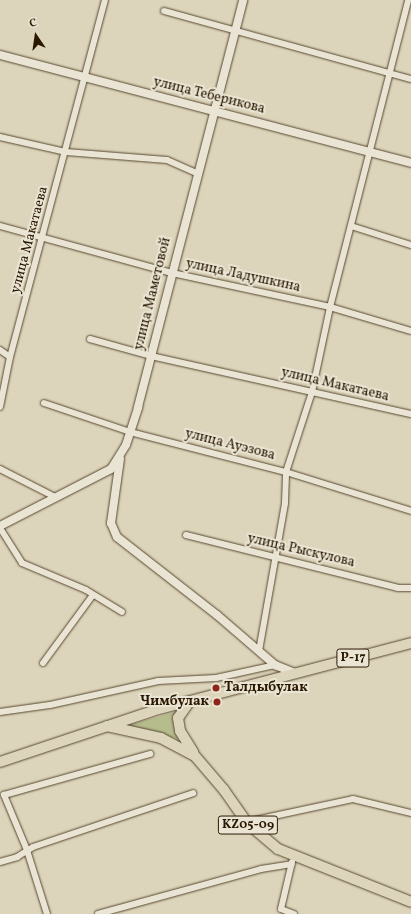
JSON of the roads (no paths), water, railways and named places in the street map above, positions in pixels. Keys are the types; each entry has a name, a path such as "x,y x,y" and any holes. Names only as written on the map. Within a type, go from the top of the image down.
{"main road":[{"name":"P-17","path":"107,726 190,701 411,643"},
{"path":"190,701 178,718 180,730 195,756"},
{"path":"0,762 107,726"},
{"name":"KZ05-09","path":"107,726 161,738 195,756 220,784 246,822 266,842 293,860 411,902"}],"street":[{"name":"улица Макатаева","path":"0,407 10,357 86,79 105,0"},
{"name":"улица Маметовой","path":"0,527 111,469 120,456 130,432 243,0"},
{"path":"259,651 274,557 285,503 286,472 312,392 330,307 371,152 408,0"},
{"path":"164,11 234,32 411,79"},
{"name":"улица Теберикова","path":"0,55 86,79 215,110 411,163"},
{"path":"0,137 66,152 149,157 167,160 198,174"},
{"name":"улица Ладушкина","path":"0,226 172,273 330,307 411,331"},
{"path":"351,226 411,245"},
{"name":"улица Макатаева","path":"90,339 150,356 411,414"},
{"path":"0,350 10,357"},
{"name":"улица Ауэзова","path":"44,403 130,432 286,472 411,511"},
{"path":"120,456 111,523 117,537 275,665 295,674"},
{"path":"0,469 55,497"},
{"path":"0,527 22,563 93,595 122,612"},
{"name":"улица Рыскулова","path":"186,535 398,588 411,588"},
{"path":"43,663 93,595"},
{"path":"0,712 50,705 158,681 216,678 275,665"},
{"path":"48,914 28,850 2,795 150,754"},
{"path":"0,862 17,857 28,850 193,793"},
{"path":"246,822 353,799 411,813"},
{"path":"98,914 293,860 281,909 294,914"}],"place":[{"name":"Талдыбулак","path":"216,688"},
{"name":"Чимбулак","path":"217,702"}]}
